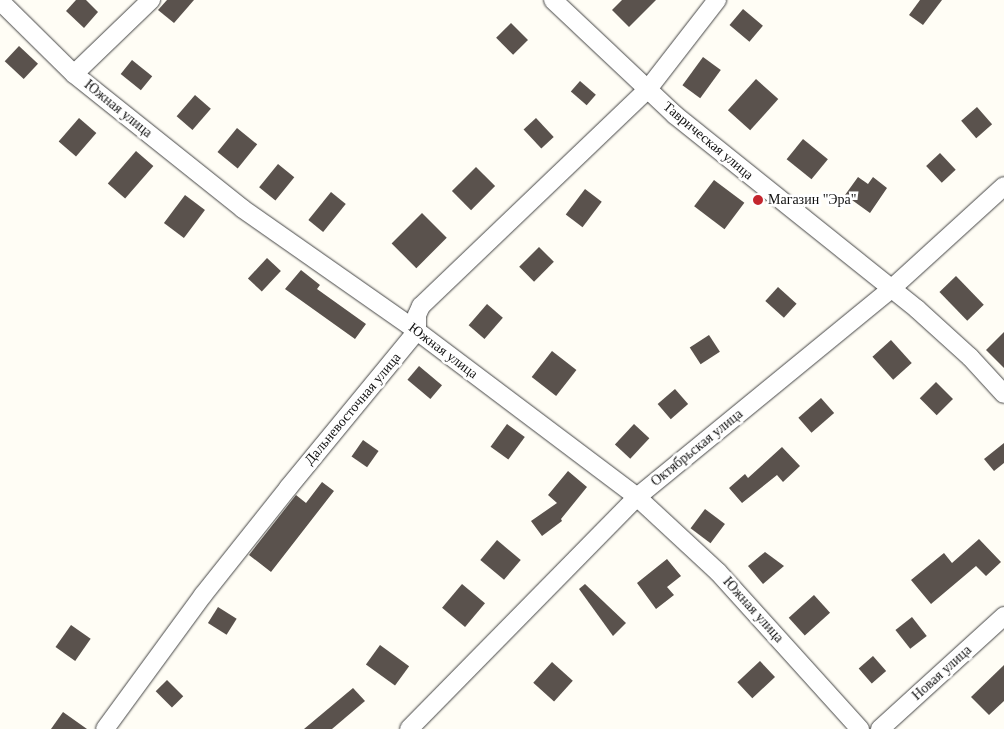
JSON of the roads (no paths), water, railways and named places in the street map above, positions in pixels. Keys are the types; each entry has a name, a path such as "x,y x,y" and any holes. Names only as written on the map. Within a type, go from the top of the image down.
{"street":[{"path":"74,74 151,0"},
{"name":"Таврическая улица","path":"554,0 675,115 944,332 1004,394"},
{"name":"Дальневосточная улица","path":"105,729 221,572 417,331 416,315 430,296 648,89 717,0"},
{"name":"Южная улица","path":"0,1 74,74 243,209 417,331 637,497 718,572 860,729"},
{"name":"Октябрьская улица","path":"409,729 637,497 891,289 1004,186"},
{"name":"Новая улица","path":"880,729 1004,616"}],"place":[{"name":"Магазин \"Эра\"","path":"758,200"}]}
